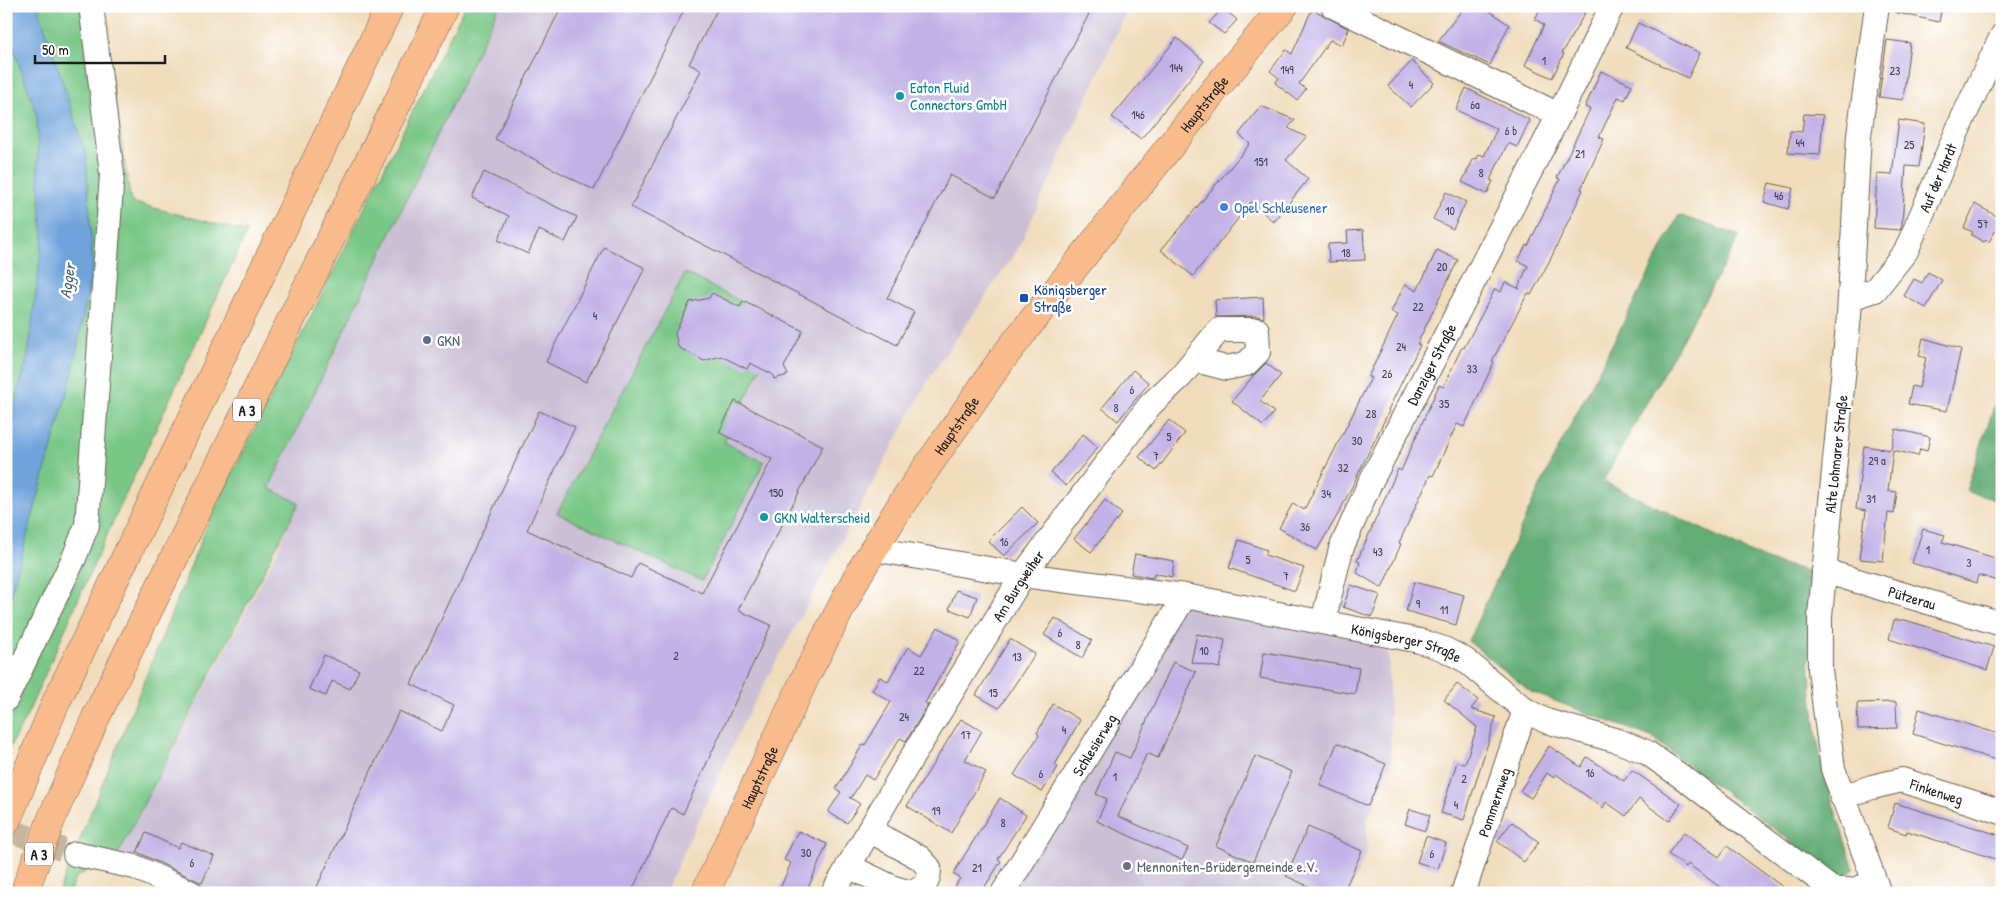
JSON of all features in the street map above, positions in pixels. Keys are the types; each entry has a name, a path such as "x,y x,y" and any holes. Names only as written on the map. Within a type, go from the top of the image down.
{"main road":[{"path":"6,822 57,700 390,6"},
{"name":"A 3","path":"24,893 53,815 96,717 446,6"},
{"name":"Hauptstraße","path":"706,893 807,674 873,549 931,459 1002,359 1216,88 1284,6"}],"street":[{"path":"1333,6 1559,115"},
{"name":"Danziger Straße","path":"1323,622 1341,549 1369,485 1559,115 1612,6"},
{"name":"Alte Lohmarer Straße","path":"1877,6 1859,135 1850,298 1820,616 1820,670 1833,769 1842,798 1877,888"},
{"path":"6,699 74,558 87,525 112,174 92,13"},
{"name":"Auf der Hardt","path":"1850,298 1875,290 1906,251 1963,118 2002,36"},
{"name":"Am Burgweiher","path":"833,893 1023,575 1150,405 1180,377 1194,360"},
{"name":"Königsberger Straße","path":"873,549 1023,575 1185,596 1420,641 1444,649 1465,660 1525,710 1546,721 1618,741 1646,752 1686,779 1832,890 1877,888"},
{"name":"Pützerau","path":"1824,571 2002,624"},
{"name":"Schlesierweg","path":"1003,893 1185,596"},
{"name":"Pommernweg","path":"1463,893 1525,710"},
{"name":"Finkenweg","path":"1842,798 1872,787 1902,780 2002,812"},
{"path":"848,866 894,888 912,893 923,888 929,879 929,868 920,858 869,830"},
{"path":"75,854 135,867 191,893"}],"shaded area":[{"name":"GKN Walterscheid","path":"499,6 1129,6 1018,249 930,377 742,725 665,893 201,893 118,854 276,554 298,503 269,489"},
{"path":"1171,601 1388,645 1391,764 1367,820 1367,852 1349,893 998,893"}],"green space":[{"path":"6,6 80,6 86,39 100,8 131,202 247,232 107,535 27,715 6,754"},
{"path":"465,6 499,6 269,488 299,503 118,854 76,877 69,893 58,893 209,521"},
{"path":"1679,215 1740,236 1603,481 1766,560 1809,571 1810,675 1816,731 1824,776 1854,869 1848,874 1836,875 1651,737 1531,692 1468,641 1552,461"},
{"path":"685,273 783,323 724,442 764,462 702,581 557,513"},
{"path":"2002,382 2002,502 1966,491"}],"water":[{"name":"Agger","path":"6,6 38,6 86,155 93,265 72,375 6,611 6,437 28,355 43,237 38,172 37,116 6,26"}],"building":[{"path":"562,6 686,6 594,190 495,139"},
{"path":"719,6 1093,6 995,198 950,175 887,298 914,312 897,345 631,207 701,70 689,64"},
{"path":"1465,6 1483,6 1509,25 1490,65 1438,41"},
{"path":"1542,6 1573,6 1585,13 1562,53 1564,54 1552,78 1525,65 1544,25 1535,19"},
{"path":"1895,6 1942,6 1939,22 1894,12"},
{"path":"1223,8 1237,20 1224,34 1209,23"},
{"path":"1312,9 1349,29 1342,45 1330,40 1299,84 1306,89 1297,100 1275,83 1279,78 1270,71 1286,50 1292,54"},
{"path":"1638,23 1700,53 1688,78 1626,48"},
{"path":"1177,38 1204,61 1141,139 1112,117"},
{"path":"1887,40 1910,43 1903,100 1879,97"},
{"path":"1412,61 1434,83 1411,107 1388,86"},
{"path":"1601,71 1632,85 1625,100 1618,97 1599,137 1604,139 1581,189 1583,190 1551,258 1531,295 1528,293 1492,361 1494,362 1464,427 1457,424 1433,476 1430,475 1399,543 1401,544 1382,588 1357,573 1360,562 1357,561 1398,469 1401,471 1439,385 1443,387 1462,347 1464,348 1495,289 1501,292 1505,282 1520,289 1518,288 1528,266 1518,261 1526,245 1528,246 1560,179 1557,178 1590,109 1585,107"},
{"path":"1466,88 1530,120 1517,147 1508,143 1490,180 1493,181 1487,194 1462,182 1474,158 1477,159 1479,154 1484,156 1497,129 1456,110"},
{"path":"1261,106 1295,120 1288,128 1306,137 1286,160 1308,179 1274,222 1251,202 1193,276 1161,250 1250,144 1239,134"},
{"path":"1804,114 1823,115 1820,155 1788,153 1790,131 1802,132"},
{"path":"1899,120 1925,124 1919,167 1906,166 1902,225 1900,230 1874,228 1877,174 1892,175"},
{"path":"484,172 577,217 565,242 539,230 528,254 498,240 509,216 472,198"},
{"path":"1769,183 1793,188 1788,209 1764,202"},
{"path":"1446,192 1466,202 1453,229 1433,219"},
{"path":"1975,204 2002,219 1989,242 1986,240 1984,242 1971,235 1973,232 1964,228"},
{"path":"1363,230 1365,260 1329,262 1328,244 1348,243 1347,231"},
{"path":"604,247 645,268 586,382 546,362"},
{"path":"1437,250 1458,260 1417,344 1420,345 1389,411 1340,511 1317,550 1279,528 1293,503 1304,510 1371,378 1368,377 1398,315 1391,312 1405,284 1417,291"},
{"path":"1928,272 1942,280 1926,308 1904,296 1914,279 1922,283"},
{"path":"712,293 740,307 743,301 803,331 784,367 788,375 774,379 772,374 750,363 747,369 721,356 704,361 678,347 675,333 690,302 709,298"},
{"path":"1263,297 1264,318 1257,316 1216,317 1215,300"},
{"path":"1923,338 1961,349 1947,411 1908,404 1912,386 1919,388 1926,358 1919,356"},
{"path":"1266,363 1281,375 1260,401 1274,412 1263,426 1232,401"},
{"path":"1133,370 1149,383 1118,421 1102,408"},
{"path":"735,401 823,446 738,610 771,625 683,814 671,808 631,893 314,893 399,711 442,731 454,705 411,684 539,411 575,427 527,530 631,578 638,563 702,593 772,459 719,432"},
{"path":"1169,420 1185,433 1156,471 1139,457"},
{"path":"1896,429 1930,437 1927,451 1920,449 1918,456 1893,450 1888,491 1897,492 1894,514 1888,513 1883,561 1859,559 1866,511 1856,509 1864,446 1891,450"},
{"path":"1083,434 1098,447 1066,486 1051,473"},
{"path":"1105,500 1122,514 1091,552 1074,539"},
{"path":"1022,507 1038,523 1004,556 988,541"},
{"path":"1923,529 1945,535 1942,542 2002,560 2002,582 1978,575 1976,583 1912,563"},
{"path":"1239,540 1267,550 1265,555 1304,568 1295,591 1229,568"},
{"path":"1135,554 1174,561 1172,577 1154,573 1153,578 1131,574"},
{"path":"1414,582 1464,595 1456,625 1406,611"},
{"path":"1351,585 1380,595 1372,617 1343,607"},
{"path":"956,590 977,597 970,617 949,609"},
{"path":"1055,618 1092,640 1082,658 1044,635"},
{"path":"1894,620 1905,620 1994,647 1987,670 1889,639"},
{"path":"938,627 960,641 925,703 928,705 906,741 900,738 873,780 865,775 851,798 849,797 860,804 847,823 828,812 841,792 836,789 891,702 872,690 880,677 888,681 908,647 921,655"},
{"path":"1197,634 1225,640 1220,668 1191,662"},
{"path":"1010,639 1035,654 999,708 976,695"},
{"path":"1264,652 1359,668 1355,694 1260,678"},
{"path":"324,655 359,670 350,689 332,681 326,696 309,689"},
{"path":"1173,662 1196,672 1158,758 1147,753 1118,816 1188,848 1182,860 1097,821 1107,799 1096,794 1115,752 1130,758"},
{"path":"1457,684 1478,700 1471,709 1496,717 1464,820 1441,813 1457,762 1465,764 1477,727 1444,700"},
{"path":"1896,702 1897,728 1858,729 1857,703"},
{"path":"1053,704 1080,720 1055,765 1058,767 1042,792 1014,775 1039,735 1037,733"},
{"path":"1919,709 2002,735 2002,762 1913,734"},
{"path":"961,719 982,731 965,760 986,772 951,833 907,806"},
{"path":"1337,743 1386,764 1368,806 1320,785"},
{"path":"1549,746 1581,767 1587,757 1624,781 1632,770 1681,804 1669,821 1639,799 1626,816 1606,802 1603,808 1556,774 1554,778 1547,773 1531,798 1520,791"},
{"path":"1255,756 1292,772 1253,862 1216,846"},
{"path":"1000,798 1026,815 998,859 1001,861 981,893 965,893 955,887 960,878 953,874"},
{"path":"1895,803 2002,836 2002,861 1907,831 1906,834 1888,828"},
{"path":"1410,809 1430,815 1425,831 1405,824"},
{"path":"1512,822 1539,842 1524,862 1497,841"},
{"path":"1308,827 1362,851 1343,893 1323,893 1286,876"},
{"path":"798,831 827,844 806,893 778,893 791,863 784,860"},
{"path":"1684,832 1719,857 1727,846 1791,893 1728,893 1688,864 1686,867 1668,854"},
{"path":"146,833 178,848 181,842 214,856 202,883 137,852"},
{"path":"1426,836 1446,843 1438,869 1417,862"}],"tunnel":[{"path":"6,829 75,854"}],"place":[{"name":"Eaton Fluid Connectors GmbH","path":"900,96"},
{"name":"Opel Schleusener","path":"1224,207"},
{"name":"Königsberger Straße","path":"1024,298"},
{"name":"GKN","path":"427,340"},
{"name":"GKN Walterscheid","path":"764,517"},
{"name":"Mennoniten-Brüdergemeinde e.V.","path":"1127,866"}]}
